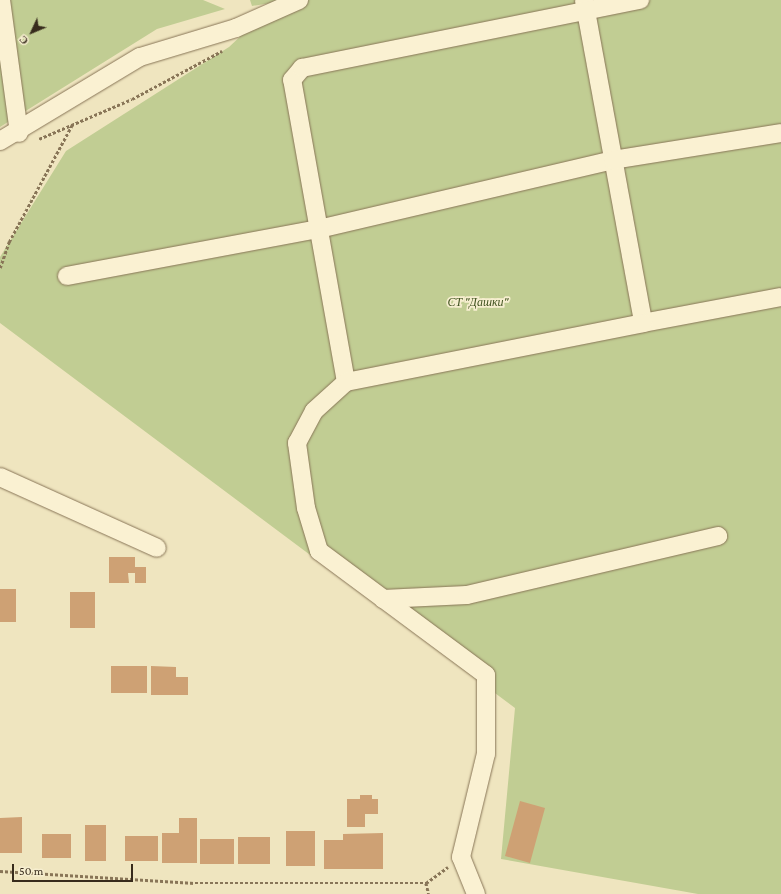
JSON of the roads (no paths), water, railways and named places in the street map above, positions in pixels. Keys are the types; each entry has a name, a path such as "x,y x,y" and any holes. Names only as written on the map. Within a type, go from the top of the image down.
{"lane":[{"path":"1,0 19,133"},
{"path":"0,141 19,133 140,57 236,28 299,0"},
{"path":"346,382 292,80 302,68 584,5 640,0"},
{"path":"584,5 643,323"},
{"path":"66,276 319,229 613,160 781,133"},
{"path":"476,894 461,857 486,754 486,675 318,551 299,472 297,443 314,412 346,382 781,297"},
{"path":"0,477 157,548"},
{"path":"383,599 467,595 718,536"}],"park label":[{"name":"СТ \"Дашки\"","path":"478,303"}]}
